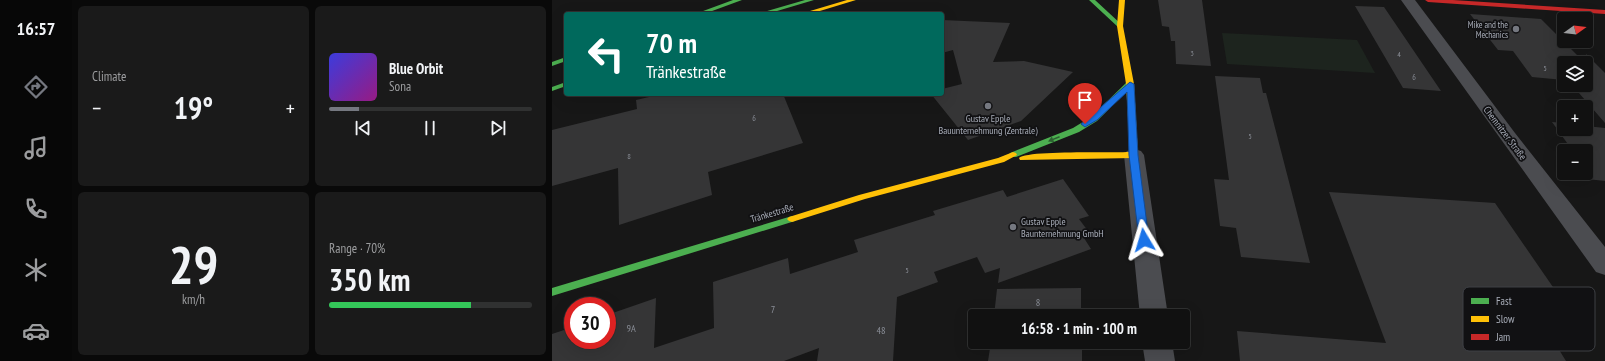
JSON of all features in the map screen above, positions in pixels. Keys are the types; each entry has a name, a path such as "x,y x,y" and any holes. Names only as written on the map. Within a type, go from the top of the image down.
{"main road":[{"path":"704,12 739,0"},
{"path":"767,12 811,0"},
{"path":"810,12 853,0"},
{"path":"1092,0 1120,26"},
{"path":"1122,0 1120,26 1130,84 1134,155"},
{"path":"1428,0 1605,12"},
{"path":"552,64 564,60"},
{"path":"552,73 564,70"},
{"name":"Tränkestraße","path":"552,292 862,197 1001,160 1076,130 1094,119 1130,84"},
{"path":"552,88 564,85"},
{"name":"Tränkestraße","path":"1001,160 1046,156 1134,155"}],"street":[{"name":"Chemnitzer Straße","path":"1408,0 1605,265"},
{"path":"1134,155 1153,309"},
{"path":"1159,349 1160,361"}],"shaded area":[{"path":"1222,33 1357,40 1375,73 1227,64"}],"building":[{"path":"1158,0 1202,0 1211,66 1176,64 1175,41 1171,41 1169,27 1162,26"},
{"path":"1355,6 1384,7 1441,91 1403,88"},
{"path":"1470,14 1541,19 1557,35 1557,48 1570,48 1578,56 1557,56 1557,79 1532,77 1513,51 1498,50"},
{"name":"Gustav Epple Bauunternehmung (Zentrale)","path":"944,20 1010,23 993,62 1024,61 1073,72 1021,121 968,140 933,96 944,96 944,88 962,84 953,50 944,52"},
{"path":"1593,61 1605,73 1605,123 1593,109 1593,100 1585,100 1578,92 1593,92"},
{"path":"1215,76 1260,78 1263,93 1266,93 1310,263 1241,257 1236,228 1220,226 1214,179 1229,180"},
{"path":"653,96 784,96 803,143 708,172 712,195 619,225 618,168 552,186 552,130 637,109 636,100"},
{"path":"1552,122 1557,122 1557,129"},
{"path":"1593,127 1605,128 1605,181 1593,180 1593,144 1568,144 1562,136 1593,136"},
{"path":"1063,179 1089,216 1079,219 1091,235 1084,238 1091,249 998,283 1000,268 985,273 977,257 934,272 938,282 897,297 893,361 817,361 819,348 784,361 552,361 552,334 564,330 564,349 616,349 616,312 656,298 654,348 714,328 713,282 788,258 790,274 858,252 854,240 935,215 933,211 1003,190 1007,197"},
{"path":"1329,192 1495,203 1553,287 1463,287 1463,351 1560,351 1566,361 1240,361 1237,331 1386,343"},
{"path":"1081,288 1081,309 995,309 997,289"},
{"path":"990,349 1082,349 1082,361 988,361"}],"traffic: fast":[{"path":"704,12 739,0"},
{"path":"767,12 811,0"},
{"path":"1092,0 1120,26"},
{"path":"552,64 564,60"},
{"path":"1013,155 1076,130 1094,119 1130,84"},
{"path":"552,89 564,85"},
{"path":"552,292 792,219"}],"traffic: slow":[{"path":"810,12 853,0"},
{"path":"1023,158 1046,156 1134,155 1130,84 1120,26 1122,0"},
{"path":"792,219 862,197 1001,160 1013,155"}],"traffic: jam":[{"path":"1428,0 1605,12"}],"place":[{"name":"Mike and the Mechanics","path":"1516,29"},
{"name":"Gustav Epple Bauunternehmung (Zentrale)","path":"988,106"},
{"name":"Gustav Epple Baunternehmung GmbH","path":"1013,227"}],"route":[{"path":"1085,124 1094,119 1130,84 1134,155 1144,240"}]}
